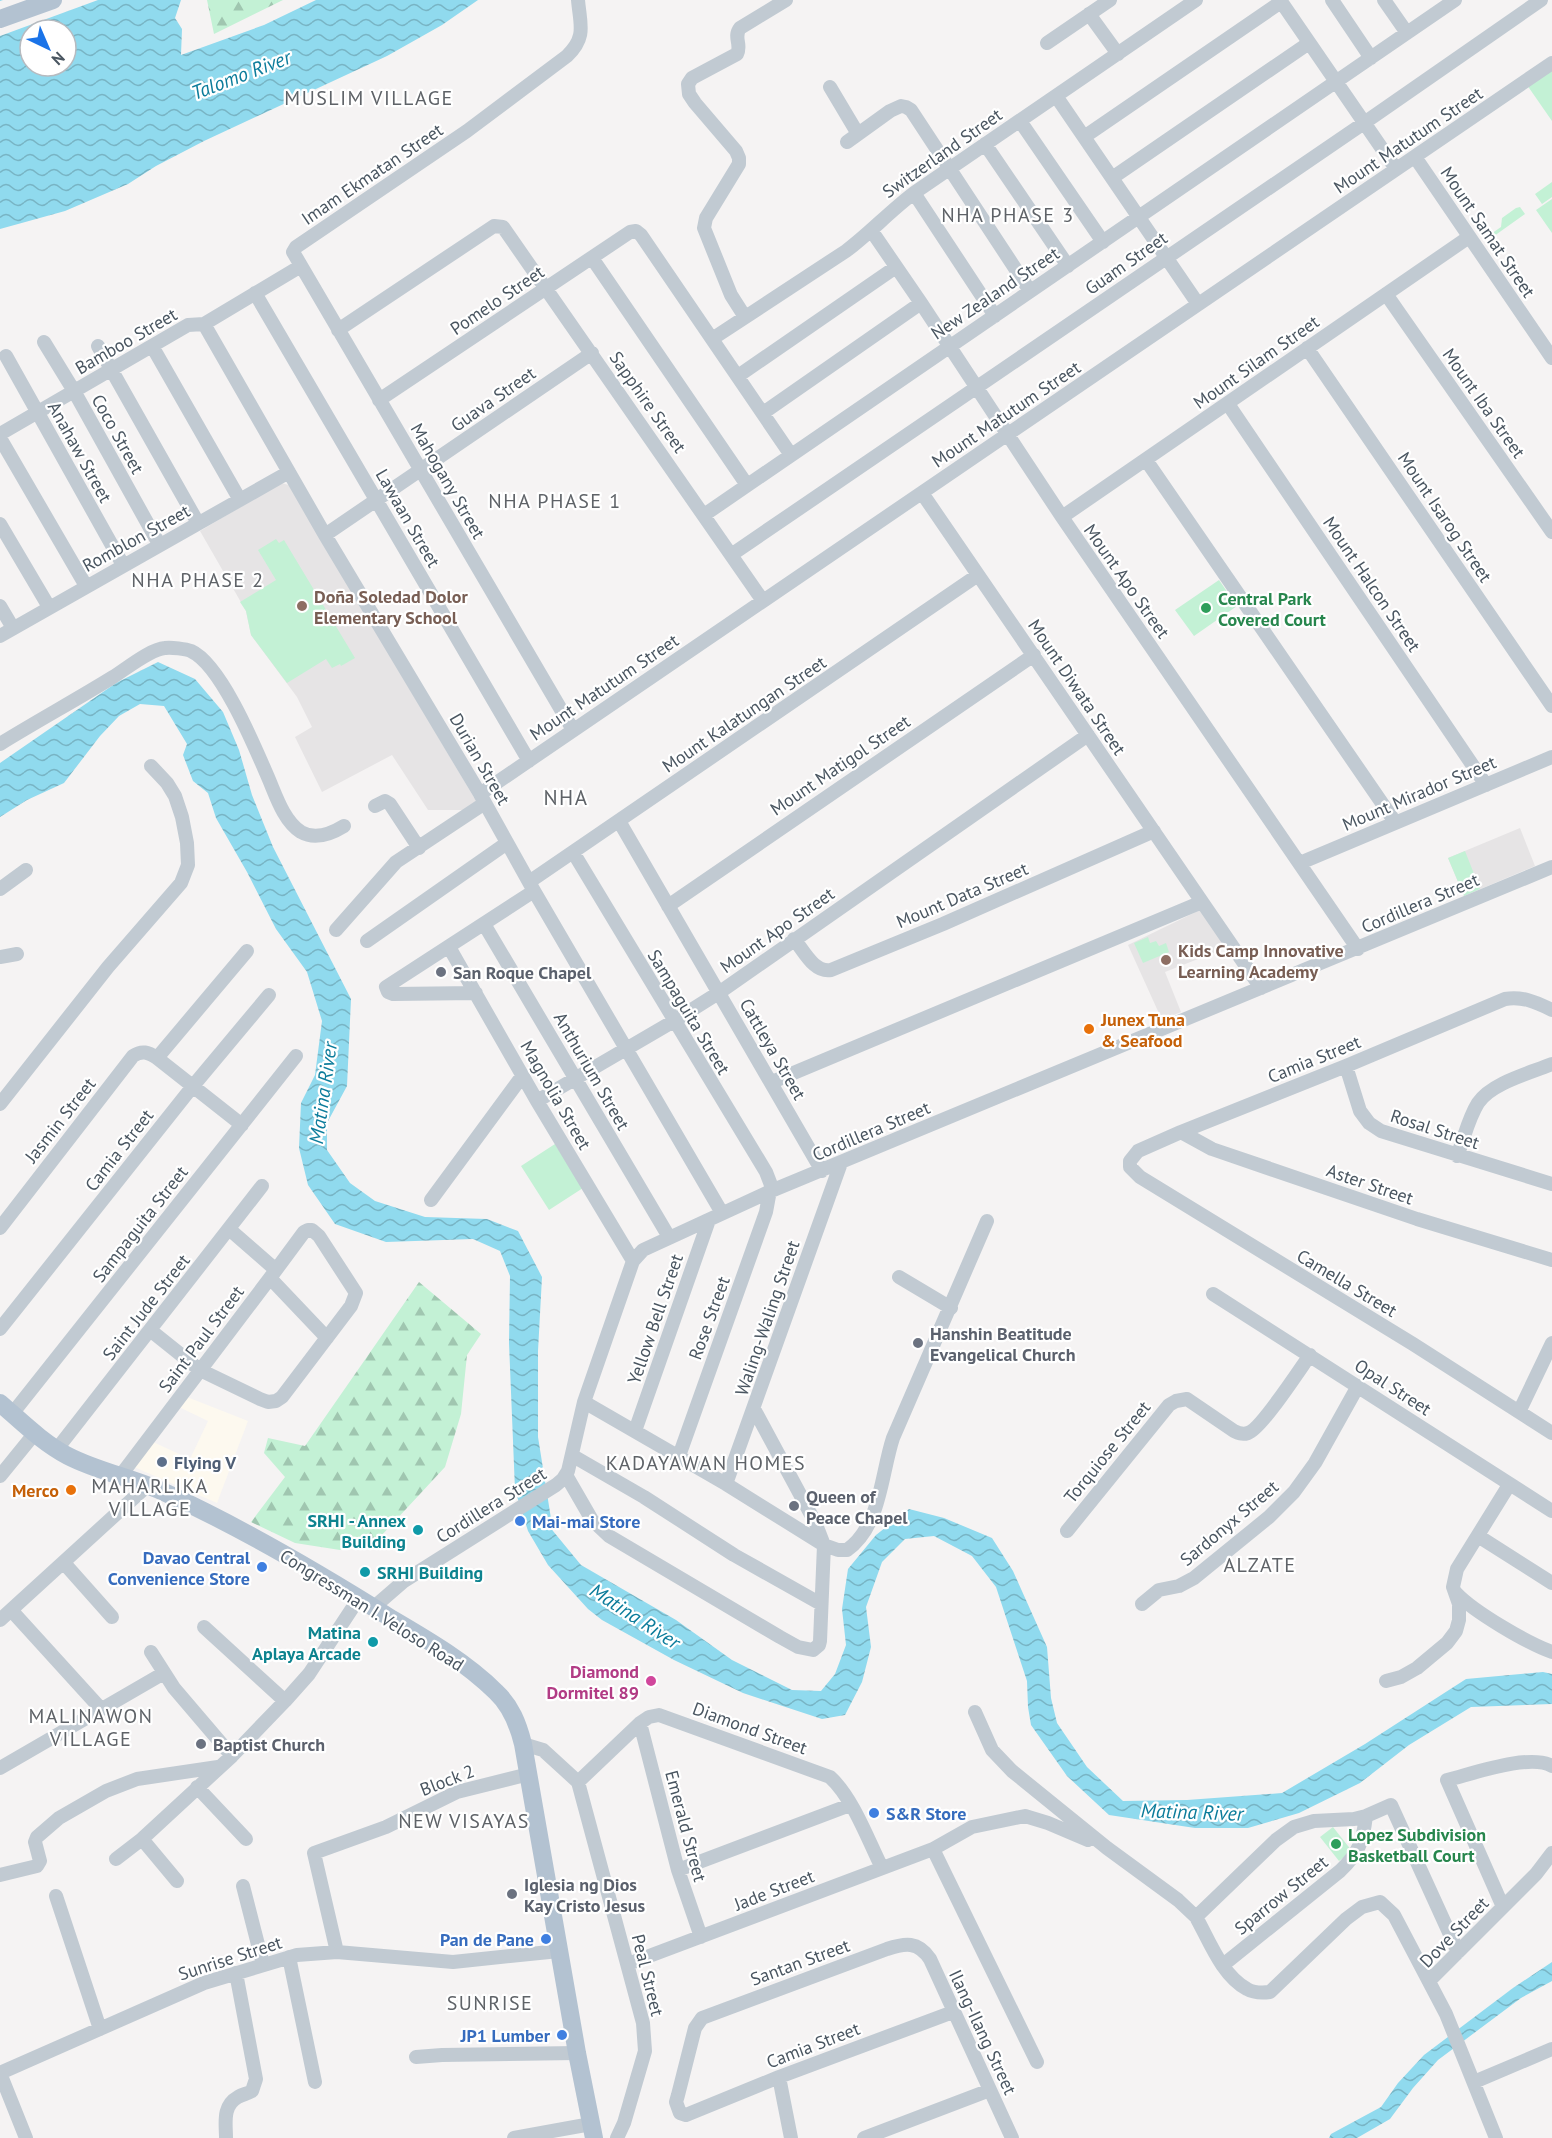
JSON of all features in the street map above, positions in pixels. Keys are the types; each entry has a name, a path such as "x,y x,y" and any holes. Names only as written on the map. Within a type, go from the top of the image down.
{"main road":[{"path":"0,19 53,0"},
{"name":"Congressman I. Veloso Road","path":"6,1408 57,1449 81,1462 148,1485 223,1521 367,1602 438,1648 497,1692 514,1716 523,1744 577,2053 593,2131"}],"street":[{"name":"Imam Ekmatan Street","path":"293,250 482,120 567,56 574,49 581,35 578,0"},
{"path":"745,316 730,295 704,228 706,218 739,164 739,158 736,150 691,98 688,84 692,78 736,54 739,47 736,35 740,28 786,0"},
{"path":"1047,43 1110,0"},
{"name":"Switzerland Street","path":"712,339 846,251 885,215 914,193 1196,0"},
{"path":"1332,0 1371,58"},
{"path":"1384,0 1407,33"},
{"name":"New Zealand Street","path":"704,515 1407,33 1439,4 1455,0"},
{"name":"Guam Street","path":"731,555 978,388 1541,0"},
{"path":"1084,137 1281,1 1396,169"},
{"path":"1089,14 1118,54"},
{"path":"1112,178 1309,43"},
{"name":"Mount Matutum Street","path":"336,930 389,868 419,848 529,761 1552,63"},
{"path":"830,87 853,138 890,111 901,106 911,110 1030,291"},
{"path":"1056,96 1198,304"},
{"path":"1020,121 1102,242"},
{"path":"985,144 1068,266"},
{"name":"Mount Samat Street","path":"1415,157 1552,358"},
{"path":"914,193 995,316"},
{"name":"Sapphire Street","path":"338,330 494,226 501,225 506,229 763,602"},
{"name":"Mount Apo Street","path":"871,230 1062,517 1358,949"},
{"name":"Pomelo Street","path":"379,400 630,232 636,231 641,236 712,339"},
{"name":"Mount Silam Street","path":"1062,517 1469,237"},
{"name":"Mahogany Street","path":"293,250 573,730"},
{"path":"592,258 747,485"},
{"name":"Bamboo Street","path":"0,436 188,325 204,324 301,266"},
{"path":"738,376 897,267"},
{"name":"Lawaan Street","path":"255,293 529,761"},
{"name":"Mount Iba Street","path":"1386,294 1552,532"},
{"path":"763,413 921,303"},
{"name":"Durian Street","path":"204,324 325,535 483,799 531,886 723,1213"},
{"path":"712,339 791,455"},
{"name":"Coco Street","path":"44,342 74,391 159,544"},
{"path":"98,346 198,523"},
{"path":"153,346 240,500"},
{"name":"Mount Isarog Street","path":"1307,348 1552,706"},
{"name":"Guava Street","path":"325,535 592,353"},
{"name":"Anahaw Street","path":"6,356 123,565"},
{"name":"Mount Halcon Street","path":"1228,404 1486,785"},
{"path":"0,436 86,586"},
{"path":"1146,460 1395,822"},
{"name":"Romblon Street","path":"0,636 289,472"},
{"name":"Mount Diwata Street","path":"922,493 1261,988"},
{"path":"0,524 49,607"},
{"name":"Mount Kalatungan Street","path":"476,993 393,994 387,990 388,985 484,924 573,852 978,575"},
{"path":"0,606 13,628"},
{"path":"0,744 135,662 164,647 191,651 218,679 236,706 283,813 299,831 309,835 320,836 335,832 344,826"},
{"name":"Mount Matigol Street","path":"668,906 1034,655"},
{"name":"Mount Apo Street","path":"537,1101 720,992 1088,735"},
{"name":"Mount Mirador Street","path":"1299,863 1552,757"},
{"path":"0,1104 108,967 181,884 188,866 187,843 182,817 175,796 151,765"},
{"path":"375,806 385,801 390,804 419,848"},
{"name":"Cattleya Street","path":"619,821 720,992 822,1172"},
{"name":"Mount Data Street","path":"794,939 815,965 820,969 831,970 943,924 1154,831"},
{"path":"367,941 507,843"},
{"name":"Sampaguita Street","path":"573,852 765,1172 771,1185 771,1191"},
{"name":"Cordillera Street","path":"116,1859 142,1839 232,1756 309,1674 367,1602 404,1581 561,1480 573,1456 584,1402 633,1261 643,1250 771,1191 822,1172 1552,867"},
{"path":"0,889 26,870"},
{"path":"772,1082 1202,902"},
{"name":"Anthurium Street","path":"484,924 669,1237"},
{"name":"Magnolia Street","path":"449,947 537,1101 633,1261"},
{"path":"242,1125 157,1058 247,951"},
{"path":"0,957 17,954"},
{"name":"Camia Street","path":"0,1329 193,1086 269,995"},
{"name":"Camia Street","path":"1130,1161 1138,1151 1181,1132 1346,1066 1493,1003 1515,998 1536,1002 1552,1010"},
{"name":"Jasmin Street","path":"0,1228 133,1056 143,1051 157,1058"},
{"name":"Sampaguita Street","path":"6,1408 242,1125 296,1056"},
{"path":"1457,1156 1479,1101 1498,1087 1552,1065"},
{"name":"Rosal Street","path":"1346,1066 1360,1111 1368,1123 1381,1131 1552,1184"},
{"path":"431,1200 523,1076"},
{"name":"Aster Street","path":"1181,1132 1212,1149 1417,1219 1552,1260"},
{"name":"Camella Street","path":"1130,1161 1130,1167 1140,1178 1413,1344 1552,1433"},
{"name":"Waling-Waling Street","path":"726,1484 841,1163"},
{"name":"Saint Jude Street","path":"57,1449 262,1186"},
{"name":"Rose Street","path":"679,1456 766,1212 771,1191"},
{"name":"Yellow Bell Street","path":"635,1431 709,1220"},
{"path":"584,1402 726,1484 824,1545 838,1550 847,1550 857,1541 869,1524 893,1438 987,1221"},
{"path":"150,1330 200,1370 260,1399 268,1402 276,1401 289,1389 327,1338 273,1274 229,1229"},
{"name":"Saint Paul Street","path":"121,1475 304,1232 308,1230 312,1230 318,1236 356,1293 354,1301 327,1338"},
{"path":"899,1277 951,1308"},
{"name":"Opal Street","path":"1213,1294 1552,1511"},
{"path":"1519,1412 1552,1344"},
{"name":"Torquiose Street","path":"1067,1531 1169,1405 1187,1399 1234,1431 1242,1434 1249,1433 1260,1424 1310,1355"},
{"name":"Sardonyx Street","path":"1142,1604 1159,1590 1179,1586 1194,1578 1283,1504 1310,1471 1358,1386"},
{"path":"561,1480 592,1520 609,1536 798,1647 809,1650 819,1645 824,1545 815,1522 754,1409"},
{"path":"0,1476 35,1433"},
{"path":"573,1456 644,1497 734,1555 821,1604"},
{"path":"0,1620 148,1485"},
{"path":"1386,1681 1401,1677 1417,1668 1447,1643 1456,1631 1459,1620 1459,1604 1454,1587 1457,1569 1509,1485"},
{"path":"1478,1536 1552,1583"},
{"path":"64,1563 112,1617"},
{"path":"1456,1593 1468,1604 1524,1639 1552,1652"},
{"path":"11,1610 101,1709"},
{"path":"204,1627 285,1701"},
{"path":"151,1653 174,1688 232,1756"},
{"path":"0,1768 164,1673"},
{"path":"975,1712 992,1750 1035,1791 1178,1900 1195,1916 1222,1965 1247,1989 1259,1993 1270,1992 1346,1919 1362,1907 1380,1902 1395,1915 1429,1982"},
{"name":"Diamond Street","path":"639,1723 649,1717 659,1715 780,1760 823,1773 837,1783 882,1868"},
{"path":"523,1744 543,1750 578,1782 639,1723"},
{"name":"Emerald Street","path":"639,1723 678,1870 700,1937"},
{"path":"1503,1907 1447,1780 1517,1764 1544,1762 1552,1766"},
{"path":"0,1875 37,1866 40,1861 35,1842 37,1837 59,1818 106,1791 137,1779 218,1767"},
{"name":"Block 2","path":"337,1952 314,1852 386,1827 457,1792 529,1774"},
{"name":"Peal Street","path":"578,1782 643,2023 645,2051 624,2123 617,2138"},
{"path":"197,1787 246,1839"},
{"path":"678,1870 850,1805"},
{"path":"1195,1916 1276,1840 1294,1827 1305,1823 1354,1819 1391,1805 1458,1952"},
{"name":"Jade Street","path":"628,1964 933,1849 972,1827 1025,1816 1048,1823 1107,1848"},
{"name":"Sparrow Street","path":"1222,1965 1340,1871 1354,1857 1362,1840 1366,1816"},
{"path":"142,1839 177,1881"},
{"path":"933,1849 1037,2062"},
{"name":"Dove Street","path":"1496,2138 1450,2023 1429,1982 1536,1874 1552,1853"},
{"path":"243,1886 263,1964"},
{"path":"56,1896 100,2029"},
{"name":"Santan Street","path":"686,2115 680,2113 676,2102 694,2028 699,2021 706,2016 887,1949 909,1944 915,1945"},
{"name":"Ilang-Ilang Street","path":"915,1945 925,1951 930,1959 1012,2138"},
{"name":"Sunrise Street","path":"0,2073 204,1983 290,1957 337,1952 453,1962 559,1951"},
{"path":"290,1957 315,2082"},
{"path":"226,2138 226,2112 229,2105 235,2099 252,2091 256,2079 236,1973"},
{"name":"Camia Street","path":"686,2115 779,2077 953,2012"},
{"path":"1474,2082 1552,2049"},
{"path":"416,2057 577,2053"},
{"path":"0,2073 26,2138"},
{"path":"779,2077 791,2138"},
{"path":"864,2138 990,2090"},
{"path":"514,2138 593,2131"}],"shaded area":[{"name":"Doña Soledad Dolor Elementary School","path":"281,483 289,485 479,806 472,810 428,810 392,755 322,792 295,737 312,727 297,697 251,635 246,611 200,531"},
{"path":"1520,828 1535,866 1464,896 1448,858"},
{"name":"Kids Camp Innovative Learning Academy","path":"1202,909 1226,948 1165,972 1181,1012 1162,1020 1128,945"},
{"path":"187,1397 248,1421 217,1503 134,1467 153,1442 190,1459 208,1421 179,1407"}],"green space":[{"path":"207,0 283,0 214,34"},
{"path":"1552,68 1552,121 1527,85"},
{"path":"1552,182 1552,197 1542,204 1535,194"},
{"path":"1552,199 1552,233 1536,210"},
{"path":"1520,207 1525,214 1487,241 1485,238 1501,227 1502,218"},
{"path":"276,539 279,543 284,540 355,658 332,668 326,659 287,683 251,635 246,611 240,602 276,580 258,550"},
{"name":"Central Park Covered Court","path":"1219,580 1237,606 1194,636 1175,610"},
{"path":"1465,851 1480,889 1464,896 1448,858"},
{"path":"1148,937 1150,943 1156,941 1159,946 1166,943 1169,952 1143,963 1134,943"},
{"path":"555,1144 583,1188 549,1210 521,1166"},
{"path":"419,1282 481,1334 467,1355 461,1414 445,1467 381,1536 340,1550 295,1543 251,1522 285,1477 264,1453 268,1438 305,1446"},
{"name":"Lopez Subdivision Basketball Court","path":"1333,1827 1352,1851 1339,1861 1320,1837"}],"water":[{"name":"Talomo River","path":"0,0 181,0 175,18 182,29 181,55 264,25 316,0 478,0 442,25 387,56 204,141 156,166 128,184 65,211 0,229"},
{"name":"Matina River","path":"158,662 195,679 223,712 239,750 252,795 273,847 351,999 347,1086 327,1123 327,1150 350,1183 375,1201 425,1217 487,1219 518,1231 542,1277 538,1351 538,1437 553,1531 581,1565 676,1620 732,1660 792,1690 821,1691 835,1674 846,1645 842,1609 848,1569 876,1535 909,1509 944,1518 992,1538 1013,1571 1047,1647 1051,1698 1057,1723 1087,1767 1123,1801 1187,1800 1282,1793 1365,1744 1466,1679 1543,1672 1552,1674 1552,1704 1471,1707 1409,1745 1360,1783 1299,1813 1248,1828 1195,1828 1109,1815 1067,1776 1031,1725 1027,1681 996,1587 972,1556 934,1536 905,1539 882,1562 866,1607 871,1647 862,1682 845,1715 822,1719 743,1693 674,1660 602,1620 588,1609 548,1565 528,1531 515,1490 509,1343 510,1276 500,1251 473,1239 386,1242 335,1224 308,1185 299,1148 301,1103 315,1075 322,1021 307,972 276,929 216,818 208,793 193,781 183,755 187,744 164,706 140,704 119,716 100,736 64,783 27,800 0,817 0,763 116,683"},
{"path":"1552,1962 1552,1981 1521,1998 1438,2060 1390,2119 1357,2138 1329,2138 1331,2134 1381,2107 1398,2083 1424,2055 1513,1988"}],"pier":[{"path":"98,0 49,18 18,18 18,29 0,36 0,1"}],"place":[{"name":"Doña Soledad Dolor Elementary School","path":"302,606"},
{"name":"Central Park Covered Court","path":"1206,608"},
{"name":"Kids Camp Innovative Learning Academy","path":"1166,960"},
{"name":"San Roque Chapel","path":"441,972"},
{"name":"Junex Tuna & Seafood","path":"1089,1029"},
{"name":"Hanshin Beatitude Evangelical Church","path":"918,1343"},
{"name":"Flying V","path":"162,1462"},
{"name":"Merco","path":"71,1490"},
{"name":"Queen of Peace Chapel","path":"794,1506"},
{"name":"Mai-mai Store","path":"520,1521"},
{"name":"SRHI - Annex Building","path":"418,1530"},
{"name":"Davao Central Convenience Store","path":"262,1567"},
{"name":"SRHI Building","path":"365,1572"},
{"name":"Matina Aplaya Arcade","path":"373,1642"},
{"name":"Diamond Dormitel 89","path":"651,1681"},
{"name":"Baptist Church","path":"201,1744"},
{"name":"S&R Store","path":"874,1813"},
{"name":"Lopez Subdivision Basketball Court","path":"1336,1844"},
{"name":"Iglesia ng Dios Kay Cristo Jesus","path":"512,1894"},
{"name":"Pan de Pane","path":"546,1939"},
{"name":"JP1 Lumber","path":"562,2035"}],"district":[{"name":"MUSLIM VILLAGE","path":"369,98"},
{"name":"NHA PHASE 3","path":"1008,215"},
{"name":"NHA PHASE 1","path":"555,501"},
{"name":"NHA PHASE 2","path":"198,580"},
{"name":"NHA","path":"566,797"},
{"name":"KADAYAWAN HOMES","path":"706,1463"},
{"name":"MAHARLIKA VILLAGE","path":"150,1498"},
{"name":"ALZATE","path":"1260,1565"},
{"name":"MALINAWON VILLAGE","path":"91,1728"},
{"name":"NEW VISAYAS","path":"464,1821"},
{"name":"SUNRISE","path":"490,2003"}]}
